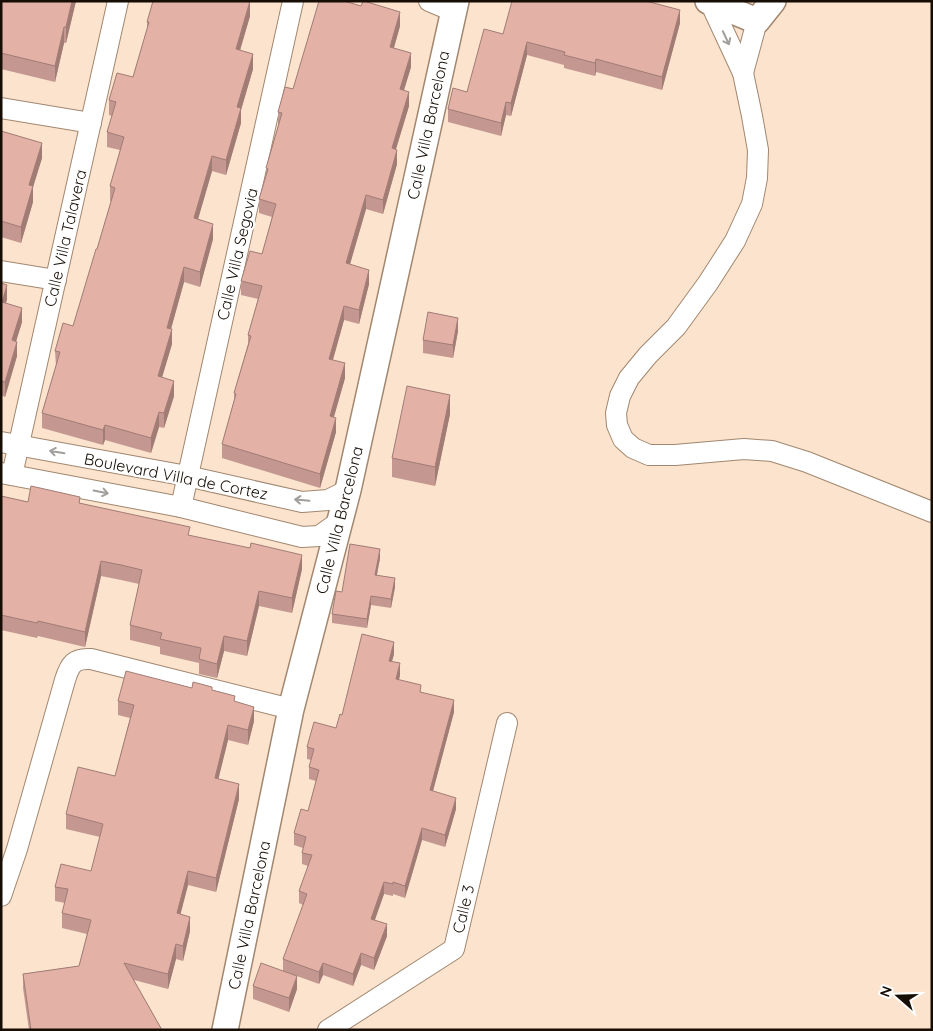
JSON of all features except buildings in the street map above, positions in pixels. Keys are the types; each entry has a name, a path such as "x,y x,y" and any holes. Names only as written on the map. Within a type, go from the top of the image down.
{"street":[{"name":"Calle Villa Talavera","path":"6,474 10,444 56,280 118,1"},
{"name":"Calle Villa Segovia","path":"180,507 293,1"},
{"name":"Calle Villa Barcelona","path":"225,1030 291,710 348,490 455,6 429,1"},
{"path":"743,73 757,21 772,1"},
{"path":"710,2 757,21"},
{"path":"710,2 743,73 758,150 758,178 752,204 735,241 708,283 676,327 648,355 629,378 620,396 616,413 617,425 623,439 633,448 649,455 675,455 744,449 772,451 807,462 932,512"},
{"path":"1,108 91,123"},
{"path":"1,271 56,280"},
{"name":"Boulevard Villa de Cortez","path":"10,444 188,476 302,502 328,500 348,490"},
{"name":"Boulevard Villa de Cortez","path":"6,474 180,507 302,537 318,536 339,522"},
{"path":"1,896 17,849 65,680 69,668 75,662 82,659 91,660 291,710"},
{"name":"Calle 3","path":"328,1030 454,949 507,723"}]}
